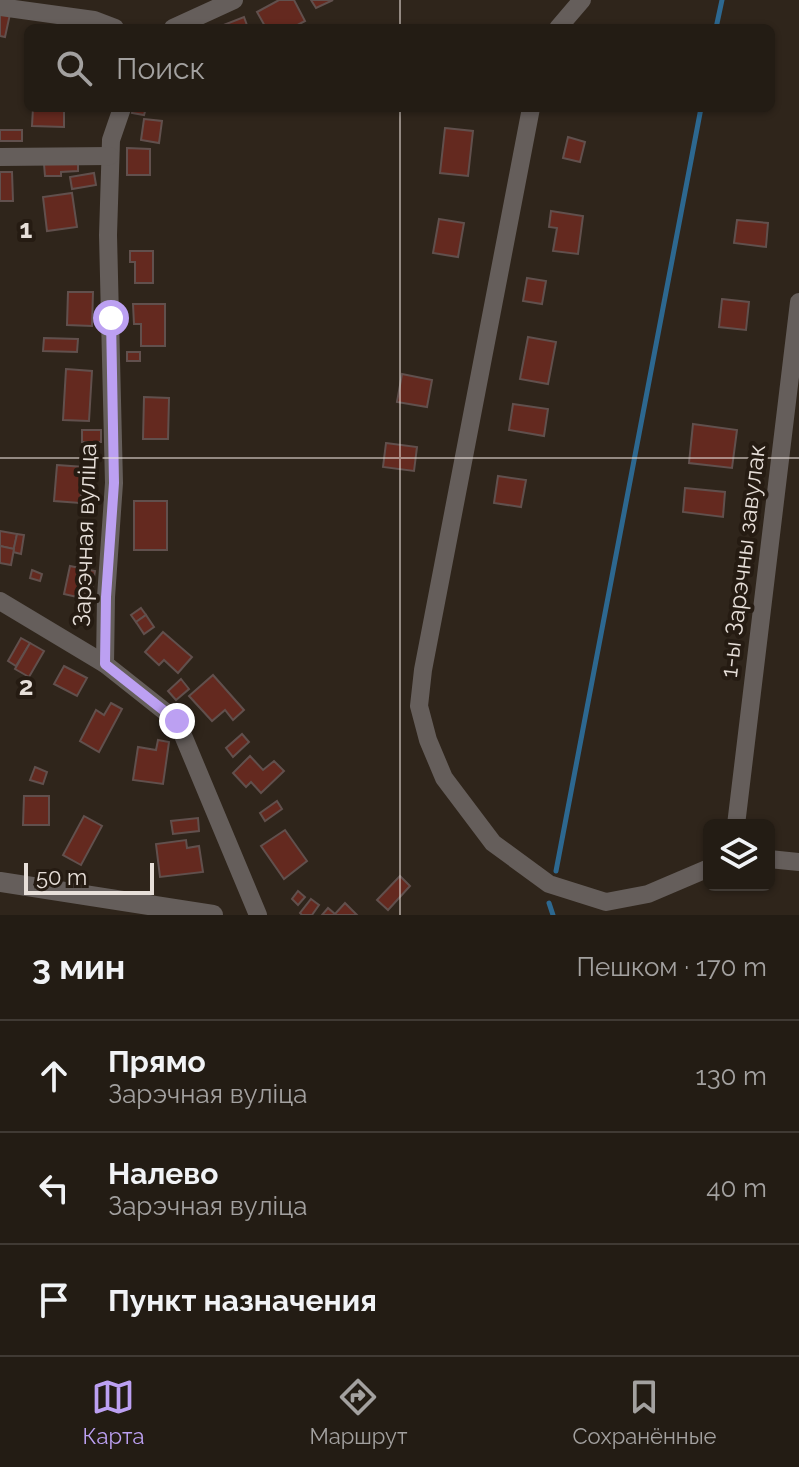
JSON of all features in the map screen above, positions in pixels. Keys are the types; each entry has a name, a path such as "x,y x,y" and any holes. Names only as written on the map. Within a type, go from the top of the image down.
{"street":[{"path":"182,24 234,0"},
{"path":"561,24 582,0"},
{"path":"0,7 104,24"},
{"name":"Зарэчная вуліца","path":"105,664 114,483 108,235 110,156 111,140 121,112"},
{"path":"530,112 423,670 419,706 428,740 444,778 493,843 549,884 606,902 648,894 703,871"},
{"path":"0,157 110,156"},
{"name":"1-ы Зарэчны завулак","path":"737,819 799,302"},
{"path":"0,601 105,664 177,721 258,915"},
{"path":"775,860 799,862"},
{"path":"0,882 213,915"}],"building":[{"path":"279,0 294,0 305,21 299,24 264,24 257,12"},
{"path":"311,0 333,0 316,8"},
{"path":"0,12 10,14 5,37 0,36"},
{"path":"244,17 247,24 226,24"},
{"path":"33,112 64,112 64,127 32,126"},
{"path":"144,119 162,121 159,143 141,140"},
{"path":"445,128 473,131 468,176 440,173"},
{"path":"0,130 22,130 22,141 0,141"},
{"path":"568,137 585,142 580,162 563,158"},
{"path":"127,148 150,149 150,175 127,175"},
{"path":"78,162 78,171 45,176 44,164"},
{"path":"0,172 12,172 13,201 0,201"},
{"path":"94,173 96,185 72,189 70,177"},
{"path":"72,193 77,227 47,231 43,197"},
{"path":"551,211 583,216 578,254 553,251 557,228 549,227"},
{"path":"439,219 464,223 458,257 433,253"},
{"path":"737,220 768,223 766,247 734,243"},
{"path":"130,251 153,251 153,283 135,283 135,262 130,262"},
{"path":"527,278 546,281 542,304 523,301"},
{"path":"68,292 93,292 92,326 67,325"},
{"path":"722,299 749,302 746,330 719,327"},
{"path":"133,304 165,304 165,346 141,346 141,324 134,324"},
{"path":"528,337 556,342 548,384 520,379"},
{"path":"44,338 78,339 77,352 43,351"},
{"path":"127,352 140,352 140,361 127,361"},
{"path":"66,369 92,371 89,421 63,420"},
{"path":"402,374 432,380 427,407 397,402"},
{"path":"144,397 169,398 168,439 143,439"},
{"path":"513,404 548,409 544,436 509,430"},
{"path":"693,424 737,430 732,468 689,463"},
{"path":"82,430 101,430 101,442 82,442"},
{"path":"386,443 417,447 414,471 383,467"},
{"path":"57,465 84,467 80,503 54,501"},
{"path":"498,476 526,480 521,507 494,503"},
{"path":"685,488 725,492 723,517 683,512"},
{"path":"134,501 167,501 167,550 134,550"},
{"path":"0,531 17,534 14,549 0,546"},
{"path":"17,534 24,535 21,554 13,552"},
{"path":"0,546 14,549 11,565 0,563"},
{"path":"70,566 95,571 91,595 77,592 77,597 64,594"},
{"path":"32,570 42,574 40,581 30,578"},
{"path":"141,608 146,615 136,622 131,615"},
{"path":"146,615 154,627 144,634 136,622"},
{"path":"163,632 192,657 178,673 164,660 159,665 145,652"},
{"path":"21,638 30,643 16,666 8,661"},
{"path":"30,643 44,651 29,677 15,669"},
{"path":"64,666 87,678 77,696 54,684"},
{"path":"213,675 244,710 233,720 225,710 212,721 189,696"},
{"path":"181,679 189,689 176,700 168,691"},
{"path":"111,703 122,709 99,752 80,741 96,710 104,715"},
{"path":"242,734 249,742 233,757 226,748"},
{"path":"158,740 169,742 163,784 133,780 138,747 156,750"},
{"path":"250,756 263,770 274,761 284,771 261,793 251,782 246,787 233,773"},
{"path":"35,767 47,772 43,784 30,780"},
{"path":"24,796 49,796 49,825 23,825"},
{"path":"277,801 282,809 265,821 260,813"},
{"path":"84,816 102,826 81,865 63,855"},
{"path":"198,818 199,831 173,834 171,821"},
{"path":"285,830 307,861 284,879 261,846"},
{"path":"186,840 187,848 199,846 203,872 160,877 156,844"},
{"path":"400,876 410,886 388,910 377,900"},
{"path":"298,891 305,897 298,905 292,899"},
{"path":"311,899 319,905 312,915 302,915 300,913"},
{"path":"345,903 357,915 322,915 328,908 335,914"}],"waterway":[{"path":"717,24 722,0"},
{"path":"556,871 700,112"},
{"path":"549,903 553,915"}],"route":[{"path":"111,318 114,483 105,664 177,721"}]}
